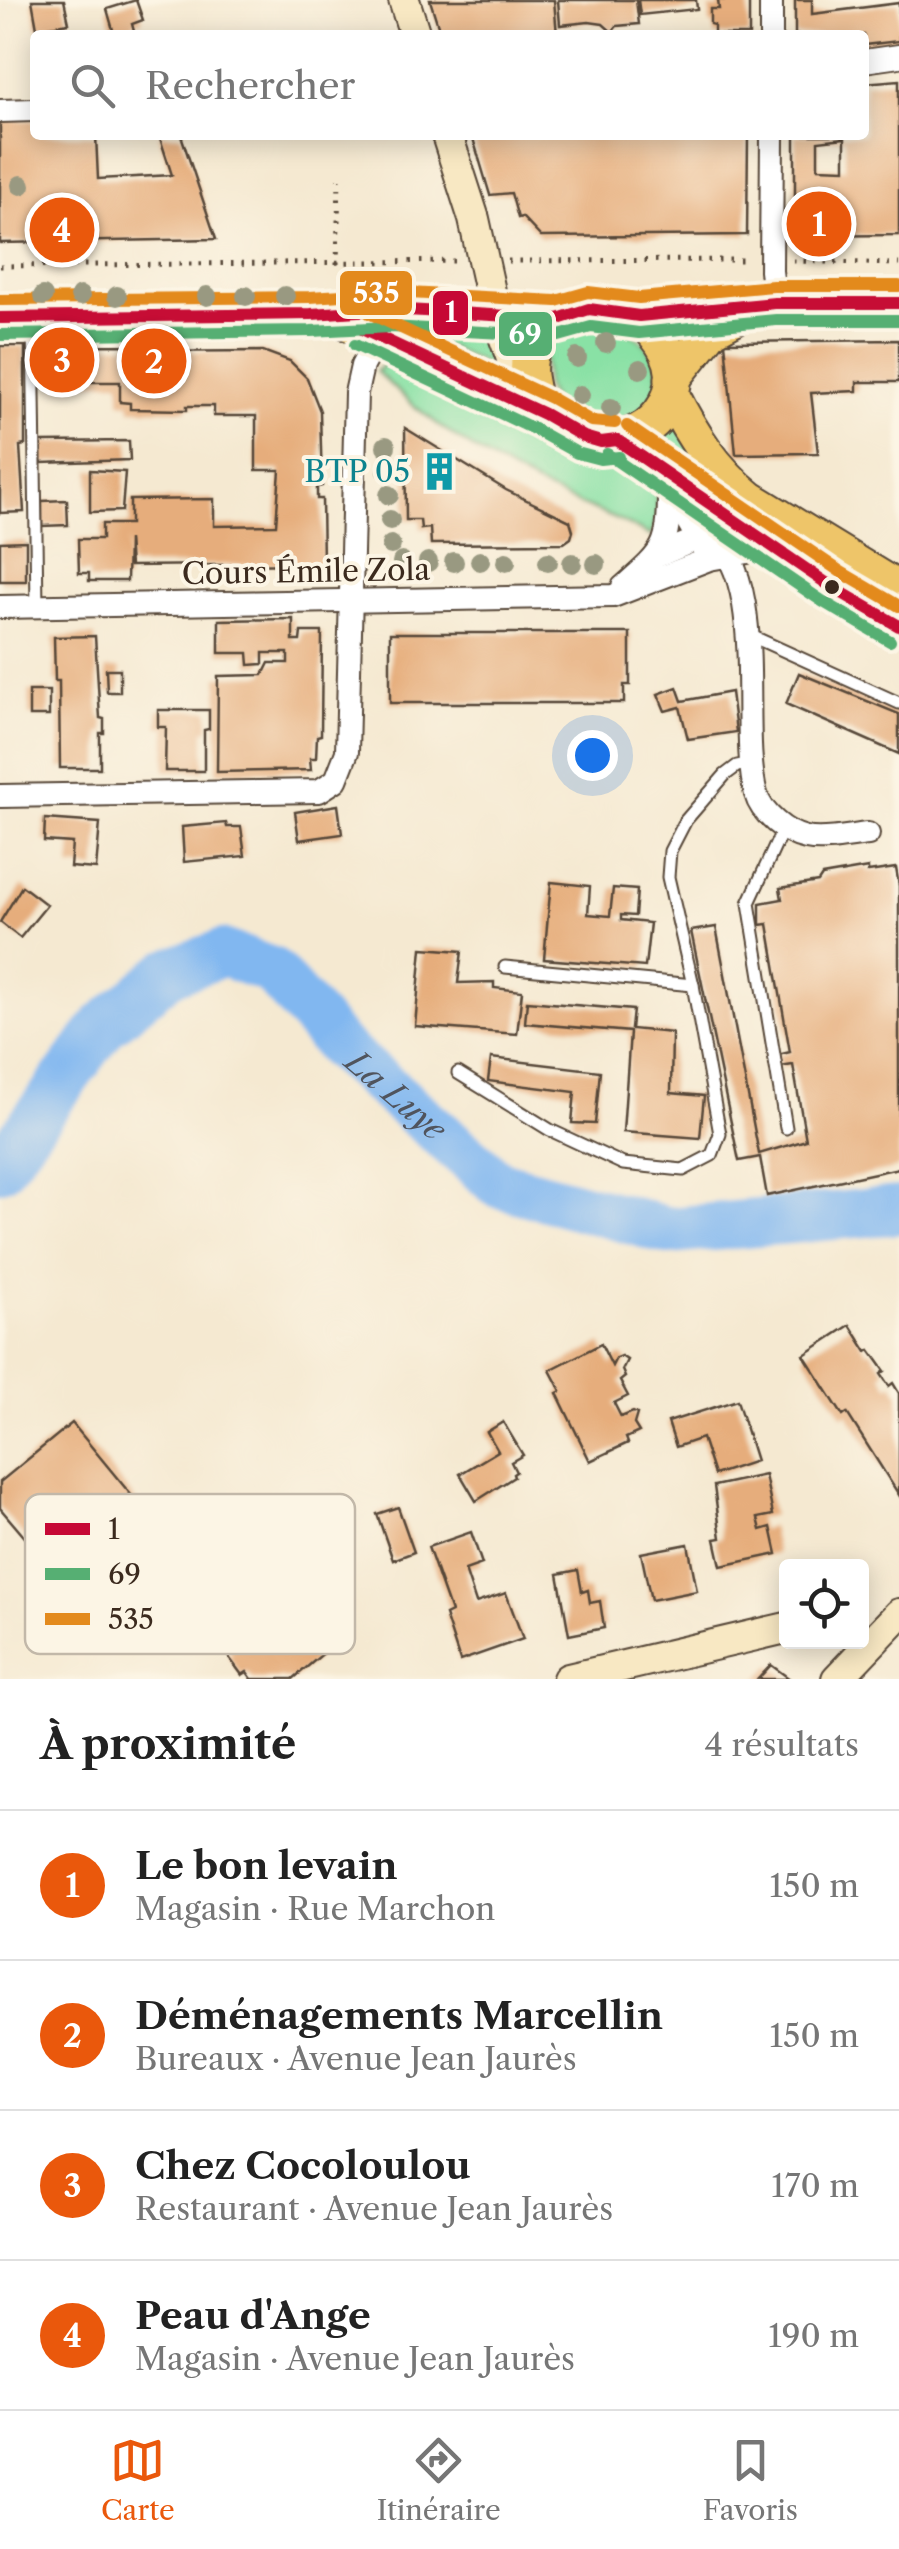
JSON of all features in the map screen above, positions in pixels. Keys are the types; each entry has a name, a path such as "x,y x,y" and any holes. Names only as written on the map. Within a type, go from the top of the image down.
{"main road":[{"path":"404,0 413,30"},
{"path":"449,140 486,265 541,333 528,362 537,403"},
{"path":"451,315 486,265"},
{"path":"16,318 390,309 528,317 588,310 639,316 768,304 899,303"},
{"path":"328,313 537,403 584,437 601,442 634,435 646,427 664,407 672,386 712,330 731,317 768,304"},
{"path":"639,316 668,348 672,386 708,458 730,483 899,590"},
{"path":"528,317 510,356 537,403"},
{"path":"617,440 662,476 899,626"},
{"path":"837,1679 882,1619"},
{"path":"568,1679 645,1670 779,1630"}],"street":[{"path":"770,30 771,0"},
{"path":"869,60 899,56"},
{"path":"0,111 30,110"},
{"path":"768,304 772,140"},
{"path":"0,796 319,792 336,780 347,752 357,379 378,336"},
{"path":"662,476 697,537 741,587 756,797 782,829 808,839 868,834"},
{"path":"659,555 669,525 662,476"},
{"path":"612,596 659,555 697,537"},
{"path":"741,587 775,547"},
{"name":"Cours Émile Zola","path":"0,607 612,596 718,557 775,547"},
{"path":"718,557 746,628"}],"lane":[{"path":"16,318 37,607"},
{"path":"746,628 899,703"},
{"path":"458,1073 550,1130 622,1164 682,1170 712,1155 720,1134 668,878 670,851 686,820 725,775 752,763"},
{"path":"782,829 749,903 786,1128"},
{"path":"504,967 692,984"}],"path":[{"path":"336,264 339,179"},
{"path":"0,266 772,260 899,264"}],"green space":[{"path":"409,325 489,333 501,371 408,329"},
{"path":"618,325 652,353 657,364 657,389 642,416 598,426 554,402 545,386 545,350 551,342 580,327"},
{"path":"394,364 489,407 576,456 642,479 654,491 658,503 651,536 545,489 456,437 376,371 383,365"},
{"path":"675,418 715,487 649,445"}],"building":[{"path":"32,0 64,0 69,23 37,28"},
{"path":"136,0 143,20 132,24 134,30 113,30 107,9"},
{"path":"430,0 554,0 557,30 439,30"},
{"path":"558,0 636,0 639,24 617,26 614,30 589,22 560,25"},
{"path":"638,0 696,0 697,9 640,15"},
{"path":"718,0 749,0 749,30 714,30 710,9 719,9"},
{"path":"795,0 812,0 812,14 899,3 899,41 869,44 869,30 795,30"},
{"path":"899,80 899,235 795,236 795,140 827,140 818,141 818,168 845,169 845,140 869,140 869,83"},
{"path":"30,120 30,140 96,140 98,179 172,175 161,140 183,140 216,239 0,243 0,121"},
{"path":"474,140 748,140 747,235 541,237 522,217 518,218 511,193 490,195"},
{"path":"899,340 899,382 857,382 857,391 811,393 818,453 736,454 725,342"},
{"path":"128,345 128,382 130,352 263,351 290,361 307,378 320,411 322,486 317,487 317,499 322,499 323,564 130,566 128,539 127,581 89,581 89,573 79,573 78,539 102,539 102,524 130,524 130,500 214,499 214,526 276,525 280,470 256,470 256,416 214,416 214,406 187,406 187,410 130,409 130,403 120,402 120,382 40,382 39,346"},
{"path":"0,346 25,346 25,445 20,446 24,512 0,513"},
{"name":"BTP 05","path":"405,428 506,490 570,521 571,538 564,543 431,544 430,528 421,529 420,520 406,520"},
{"path":"129,441 130,460 41,463 41,442"},
{"path":"90,470 125,472 122,511 90,512"},
{"path":"67,500 68,525 42,526 42,501"},
{"path":"26,541 26,581 0,581 0,542"},
{"path":"293,619 293,641 300,641 301,632 322,632 321,735 317,736 316,758 310,758 311,770 217,772 218,676 263,675 269,663 288,663 288,653 263,653 263,664 249,665 248,653 219,653 219,620"},
{"path":"390,633 630,633 630,685 624,685 624,703 390,703"},
{"path":"95,636 100,718 104,719 100,768 60,768 54,637"},
{"path":"106,669 120,669 120,692 107,692"},
{"path":"799,673 899,714 899,754 786,704"},
{"path":"677,687 682,701 731,692 736,732 688,739 680,707 665,711 658,694"},
{"path":"29,691 49,691 49,716 29,716"},
{"path":"158,710 209,710 209,729 204,730 204,771 165,771 166,727 158,727"},
{"path":"338,805 342,834 299,840 295,812"},
{"path":"45,819 100,823 96,869 70,867 72,843 44,841"},
{"path":"226,823 227,827 241,827 245,856 184,862 182,827"},
{"path":"868,868 868,872 896,868 899,886 899,1168 767,1196 760,1157 739,1161 691,931 716,927 759,1154 806,1140 793,1065 780,1067 778,1055 790,1052 768,924 760,925 760,903 782,899 780,888"},
{"path":"551,882 590,886 588,914 610,916 613,888 637,890 635,916 621,915 621,920 650,923 645,967 544,959"},
{"path":"22,886 47,905 20,938 0,922"},
{"path":"422,948 462,951 458,983 494,982 494,988 522,991 517,1034 415,1026"},
{"path":"527,1001 633,1010 631,1029 672,1033 671,1093 704,1096 700,1138 623,1132 630,1032 525,1023"},
{"path":"491,1058 600,1071 595,1124 572,1123 575,1092 488,1081"},
{"path":"850,1325 885,1371 881,1374 889,1386 893,1383 899,1393 899,1495 847,1413 843,1416 804,1355"},
{"path":"601,1344 612,1366 621,1356 627,1360 622,1370 625,1377 620,1381 628,1396 614,1403 621,1417 637,1414 634,1424 639,1432 626,1438 628,1443 590,1461 550,1370"},
{"path":"737,1400 756,1461 714,1475 702,1438 676,1447 668,1422"},
{"path":"503,1422 523,1455 511,1462 514,1477 476,1501 460,1474 498,1451 487,1432"},
{"path":"72,1423 130,1494 25,1494 25,1537 0,1508 0,1482"},
{"path":"765,1475 773,1515 758,1518 761,1530 771,1527 777,1554 721,1566 715,1539 721,1538 714,1486"},
{"path":"398,1507 414,1552 393,1560 377,1514"},
{"path":"471,1532 482,1564 465,1570 476,1603 506,1593 523,1639 460,1661 445,1615 451,1612 428,1547"},
{"path":"688,1544 697,1591 651,1600 641,1553"},
{"path":"578,1570 582,1592 588,1590 590,1603 600,1601 604,1628 569,1635 558,1574"},
{"path":"322,1654 293,1679 252,1679 247,1672 242,1675 228,1656"},
{"path":"771,1665 790,1679 758,1679"}],"waterway":[{"name":"La Luye","path":"0,1167 104,1026 168,973 223,953 272,971 340,1048 499,1184 669,1231 899,1210"}],"transit line":[{"name":"535","path":"0,300 310,297 390,292 556,301 588,292 639,298 773,286 899,286"},
{"name":"1","path":"0,318 311,314 390,309 558,319 589,309 639,316 775,303 899,303"},
{"name":"535","path":"369,313 551,398 591,421 615,423"},
{"name":"69","path":"0,335 390,327 559,336 591,327 639,333 776,320 899,320"},
{"name":"1","path":"362,329 544,414 584,437 601,442 617,440"},
{"name":"69","path":"355,345 577,453 600,459 619,457"},
{"name":"535","path":"627,426 841,572 899,606"},
{"name":"1","path":"617,440 832,587 899,626"},
{"name":"69","path":"607,454 822,601 890,641"}],"place":[{"name":"Le bon levain","path":"819,224"},
{"name":"Peau d'Ange","path":"62,230"},
{"name":"Chez Cocoloulou","path":"62,360"},
{"name":"Déménagements Marcellin","path":"154,361"},
{"name":"BTP 05","path":"440,472"}]}
